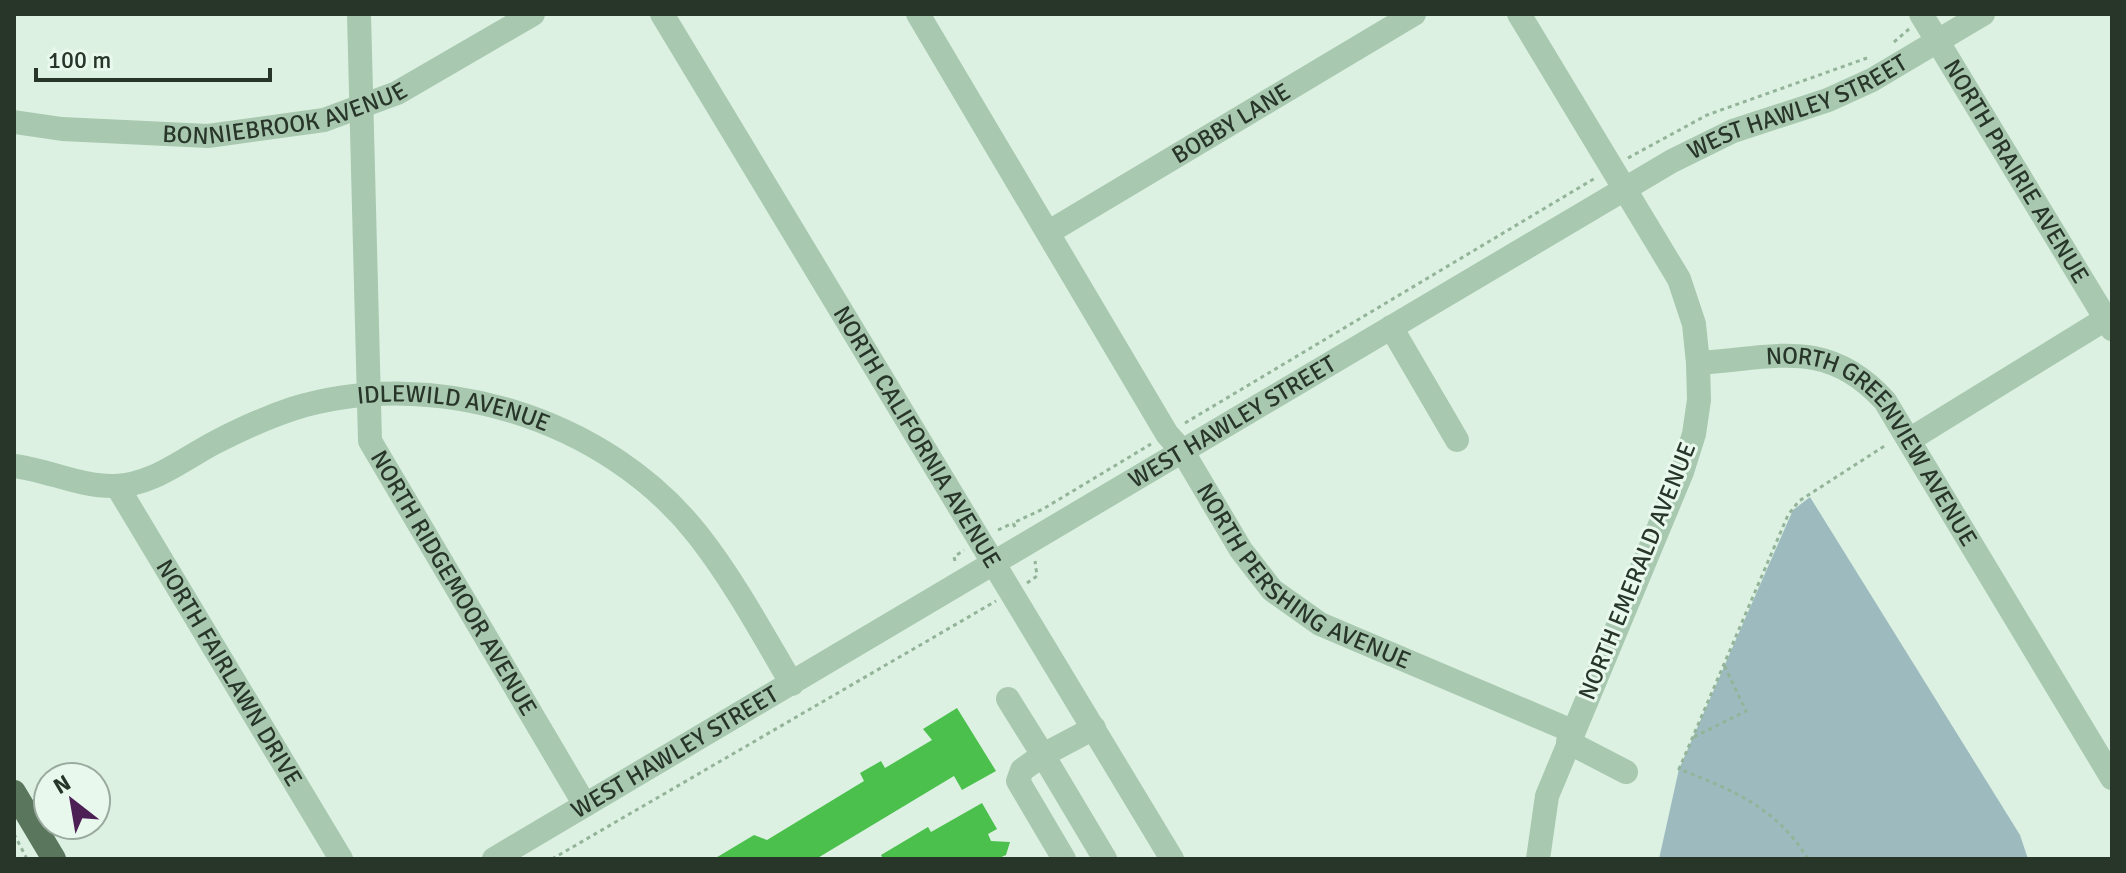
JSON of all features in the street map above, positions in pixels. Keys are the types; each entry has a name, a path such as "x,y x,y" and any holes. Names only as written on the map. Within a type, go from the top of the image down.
{"main road":[{"path":"14,792 54,859"}],"street":[{"name":"NORTH RIDGEMOOR AVENUE","path":"359,14 368,427 375,454 585,805"},
{"name":"BONNIEBROOK AVENUE","path":"14,122 62,129 208,136 289,127 362,108 443,69 533,14"},
{"name":"NORTH CALIFORNIA AVENUE","path":"662,14 1172,859"},
{"name":"BOBBY LANE","path":"1049,232 1414,14"},
{"path":"1519,14 1679,279 1694,324 1698,363"},
{"name":"NORTH PRAIRIE AVENUE","path":"1921,14 2110,321"},
{"name":"WEST HAWLEY STREET","path":"494,859 1626,188 1708,142 1828,100 1872,80 1983,14"},
{"name":"NORTH PERSHING AVENUE","path":"927,18 1167,434 1183,452 1241,550 1272,590 1320,624 1570,736 1626,772"},
{"path":"1898,442 2110,321"},
{"path":"1391,327 1457,440"},
{"name":"NORTH GREENVIEW AVENUE","path":"1698,363 1806,355 1838,363 1862,376 1877,392 1898,442 2112,778"},
{"name":"NORTH EMERALD AVENUE","path":"1570,736 1682,472 1699,400 1698,363"},
{"name":"IDLEWILD AVENUE","path":"14,466 75,482 117,486 137,483 166,471 265,419 295,408 396,394 489,403 517,411 609,457 643,481 697,534 737,591 792,684"},
{"name":"NORTH FAIRLAWN DRIVE","path":"117,486 341,859"},
{"path":"1008,699 1105,859"},
{"path":"1064,859 1018,781 1022,770 1043,755 1094,728"},
{"path":"1538,859 1547,796 1570,736"}],"path":[{"path":"1808,859 1793,834 1768,810 1747,797 1679,769 1788,515 1799,501 1898,442"},
{"path":"1000,529 1013,523"},
{"path":"955,562 954,557 958,554"},
{"path":"1030,581 1037,576 1038,567"},
{"path":"977,601 981,607"},
{"path":"552,859 990,604"},
{"path":"1693,737 1746,711 1724,665"},
{"path":"14,834 27,859"}],"shaded area":[{"path":"1810,497 2020,835 2028,859 1659,859 1679,769 1793,510"}],"building":[{"path":"957,708 996,771 962,790 954,776 816,859 714,859 754,835 767,840 864,781 860,773 881,761 885,768 932,740 923,729"},
{"path":"982,803 997,829 988,834 991,841 1010,842 1006,855 997,859 883,859 881,855 928,827 931,832"}]}
